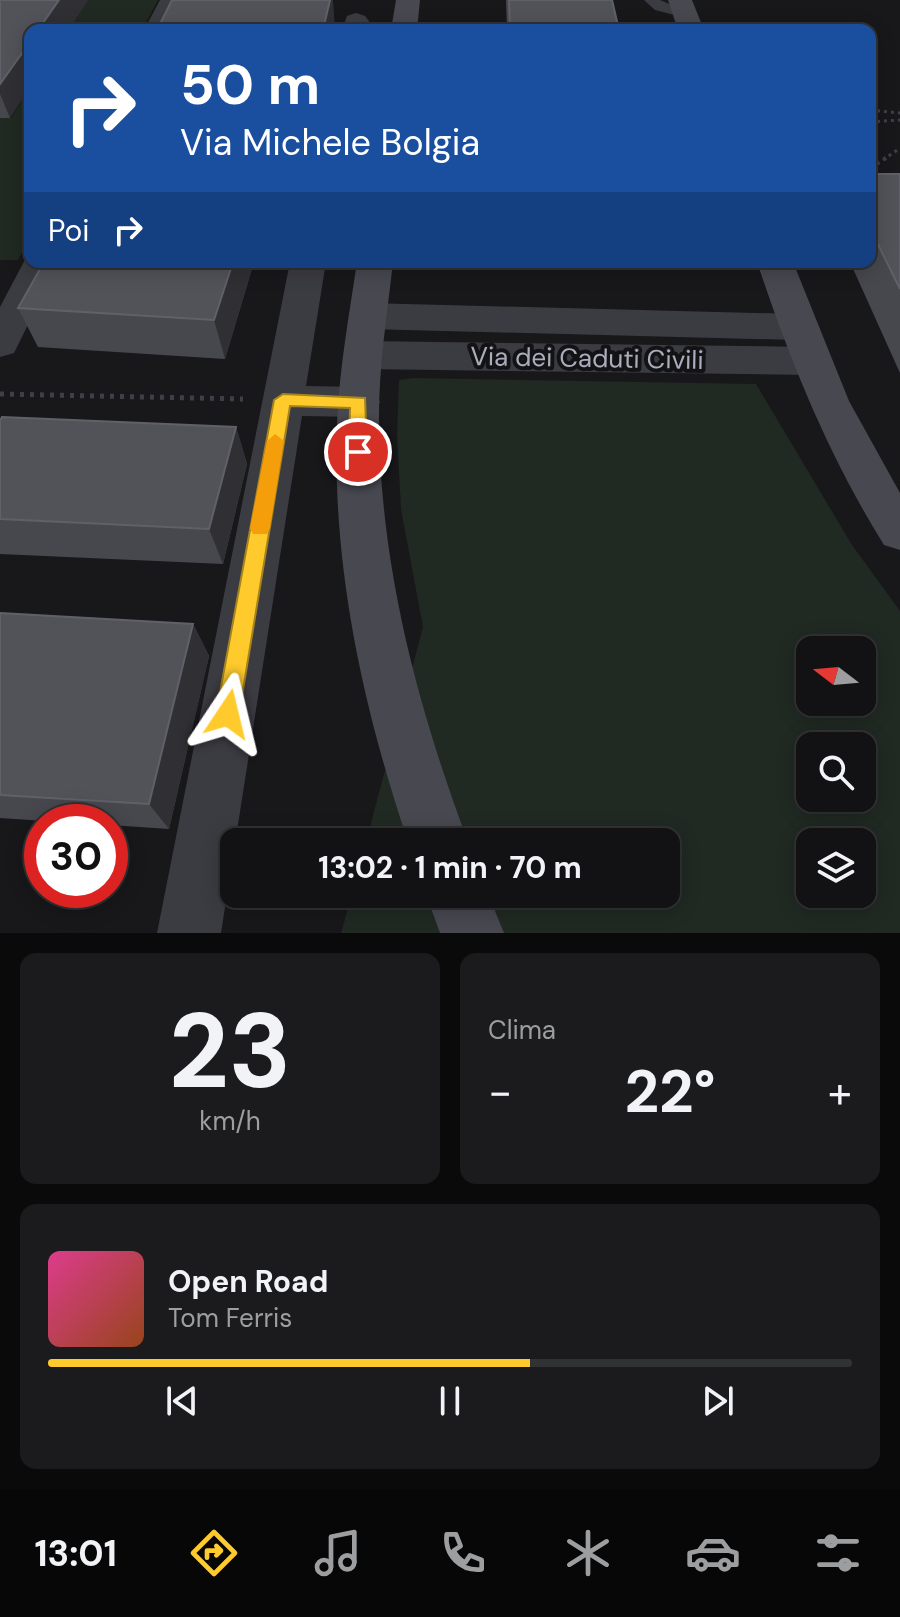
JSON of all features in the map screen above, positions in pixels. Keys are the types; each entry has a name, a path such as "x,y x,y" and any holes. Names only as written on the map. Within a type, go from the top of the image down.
{"street":[{"path":"160,24 172,0"},
{"path":"405,24 408,0"},
{"path":"0,344 38,268"},
{"path":"189,933 307,268"},
{"path":"374,268 359,402 360,488 373,603 387,678 433,828"},
{"path":"777,268 804,344 859,467 900,531"},
{"name":"Via dei Caduti Civili","path":"366,336 804,344"},
{"path":"283,400 359,402"},
{"path":"462,908 472,933"}],"lane":[{"path":"651,0 660,7 686,15"}],"path":[{"path":"876,111 900,113"},
{"path":"876,122 900,120"},
{"path":"876,164 900,148"},
{"path":"0,394 283,400"}],"shaded area":[{"path":"88,0 158,0 145,24 72,24"},
{"path":"24,97 24,248 18,260 0,260 0,118 11,118"},
{"path":"399,380 756,384 852,545 900,611 900,933 341,933 348,908 680,908 680,828 370,828 423,627 401,509 397,436"}],"building":[{"path":"0,0 59,0 42,24 24,24 24,50 0,84"},
{"path":"172,0 330,0 324,24 160,24"},
{"path":"509,0 612,0 618,24 510,24"},
{"path":"876,174 900,174 900,289 876,240"},
{"path":"41,268 231,268 214,320 18,308"},
{"path":"2,417 236,427 209,529 0,519"},
{"path":"0,613 193,624 149,804 0,795"}],"slow traffic":[{"path":"260,528 275,441"}],"route":[{"path":"228,714 283,400 359,402 358,452"}]}
